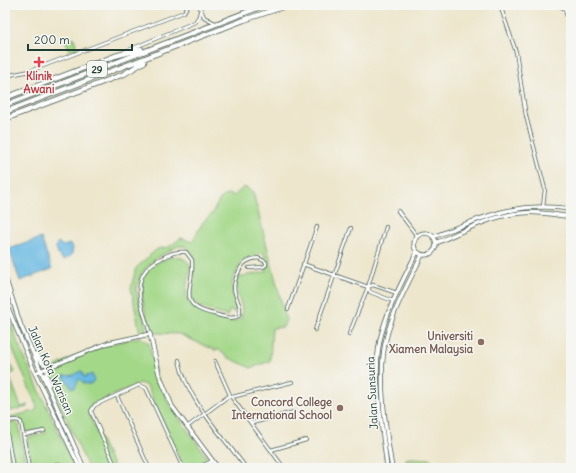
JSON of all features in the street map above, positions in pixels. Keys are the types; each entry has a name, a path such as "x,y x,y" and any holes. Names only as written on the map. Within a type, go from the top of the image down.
{"highway":[{"name":"29","path":"5,105 264,5"},
{"name":"29","path":"7,112 244,20 288,5"},
{"path":"5,98 114,56 158,45"},
{"path":"5,120 124,74 156,55"}],"street":[{"path":"5,76 30,71 184,12 188,5"},
{"path":"114,56 195,22 199,16 199,5"},
{"path":"500,5 516,52 526,116 545,189 543,207"},
{"path":"560,5 565,9 571,32"},
{"path":"565,9 570,8 571,13"},
{"path":"200,11 207,19 216,24"},
{"path":"433,237 492,214 530,206 571,209"},
{"path":"398,211 417,236"},
{"path":"417,236 414,246 417,252 422,255 432,252 436,243 475,225 507,215 530,212 571,217"},
{"path":"288,309 317,227"},
{"path":"349,334 368,287 386,227"},
{"path":"315,330 351,228"},
{"path":"417,236 427,233 433,237 436,243"},
{"path":"218,468 172,406 161,381 150,334 141,305 139,287 145,270 157,260 172,254 186,252 192,260 192,274 188,293 190,302 199,310 228,318 235,318 239,316 240,311 233,285 241,266 245,262 258,258 266,262 266,265 263,267 249,268"},
{"name":"Jalan Sunsuria","path":"387,468 379,397 378,358 380,340 393,301 417,252"},
{"name":"Jalan Sunsuria","path":"392,468 383,391 384,351 391,321 422,255"},
{"path":"303,264 368,287 373,285 397,293"},
{"name":"Jalan Kota Warisan","path":"5,277 21,326 84,468"},
{"path":"368,287 370,292 393,301"},
{"name":"Jalan Kota Warisan","path":"5,301 35,373 80,468"},
{"path":"21,326 39,360 43,364 51,365"},
{"path":"35,373 51,365 108,343 150,334"},
{"path":"180,360 188,387 246,468"},
{"path":"216,361 231,396 284,468"},
{"path":"51,365 46,377 53,397"},
{"path":"187,427 205,412 231,396 292,382"},
{"path":"116,468 92,416 92,407 136,385 146,388 183,468"},
{"path":"116,396 149,468"},
{"path":"252,423 294,412"},
{"path":"13,468 5,421 17,420 21,422 29,468"},
{"path":"24,435 44,431"},
{"path":"271,450 306,440"},
{"path":"196,468 212,461"},
{"path":"35,468 59,464"}],"green space":[{"path":"74,38 77,48 70,51 66,42"},
{"path":"244,187 253,192 286,320 283,327 272,328 270,361 251,368 227,357 219,350 214,350 179,334 155,333 147,319 142,299 141,287 146,273 157,263 164,259 179,257 190,265 186,293 192,306 214,318 237,321 241,318 242,308 236,288 237,277 266,272 268,264 263,252 242,262 232,280 233,296 237,310 234,312 230,310 227,316 210,311 199,306 193,301 191,289 194,269 194,255 185,246 178,246 155,259 141,274 136,290 146,328 140,333 131,288 136,268 157,249 169,247 181,238 192,242 203,222 212,214 220,199 228,194 234,196"},
{"path":"5,306 19,346 75,468 54,468 61,467 60,462 31,465 27,438 46,433 45,428 27,432 20,418 5,420 5,418 35,411 37,407 5,330"},
{"path":"140,337 149,343 156,375 169,404 206,456 207,460 190,468 184,468 147,386 140,383 91,405 89,415 114,468 88,468 48,374 64,361 105,346"},
{"path":"12,366 15,372 9,375 21,407 28,405 28,407 5,412 9,410 5,392 5,369"},
{"path":"16,422 19,425 26,468 5,468 5,424"},
{"path":"406,459 431,459 429,468 407,468"}],"water":[{"path":"41,238 52,269 20,281 9,249"},
{"path":"58,242 63,246 69,244 73,247 72,255 64,260 62,259 56,249"},
{"path":"82,371 84,377 92,374 94,380 91,384 85,384 79,379 75,388 72,388 63,376 74,375"}],"place":[{"name":"Klinik Awani","path":"39,62"},
{"name":"Universiti Xiamen Malaysia","path":"481,342"},
{"name":"Concord College International School","path":"340,408"}]}
